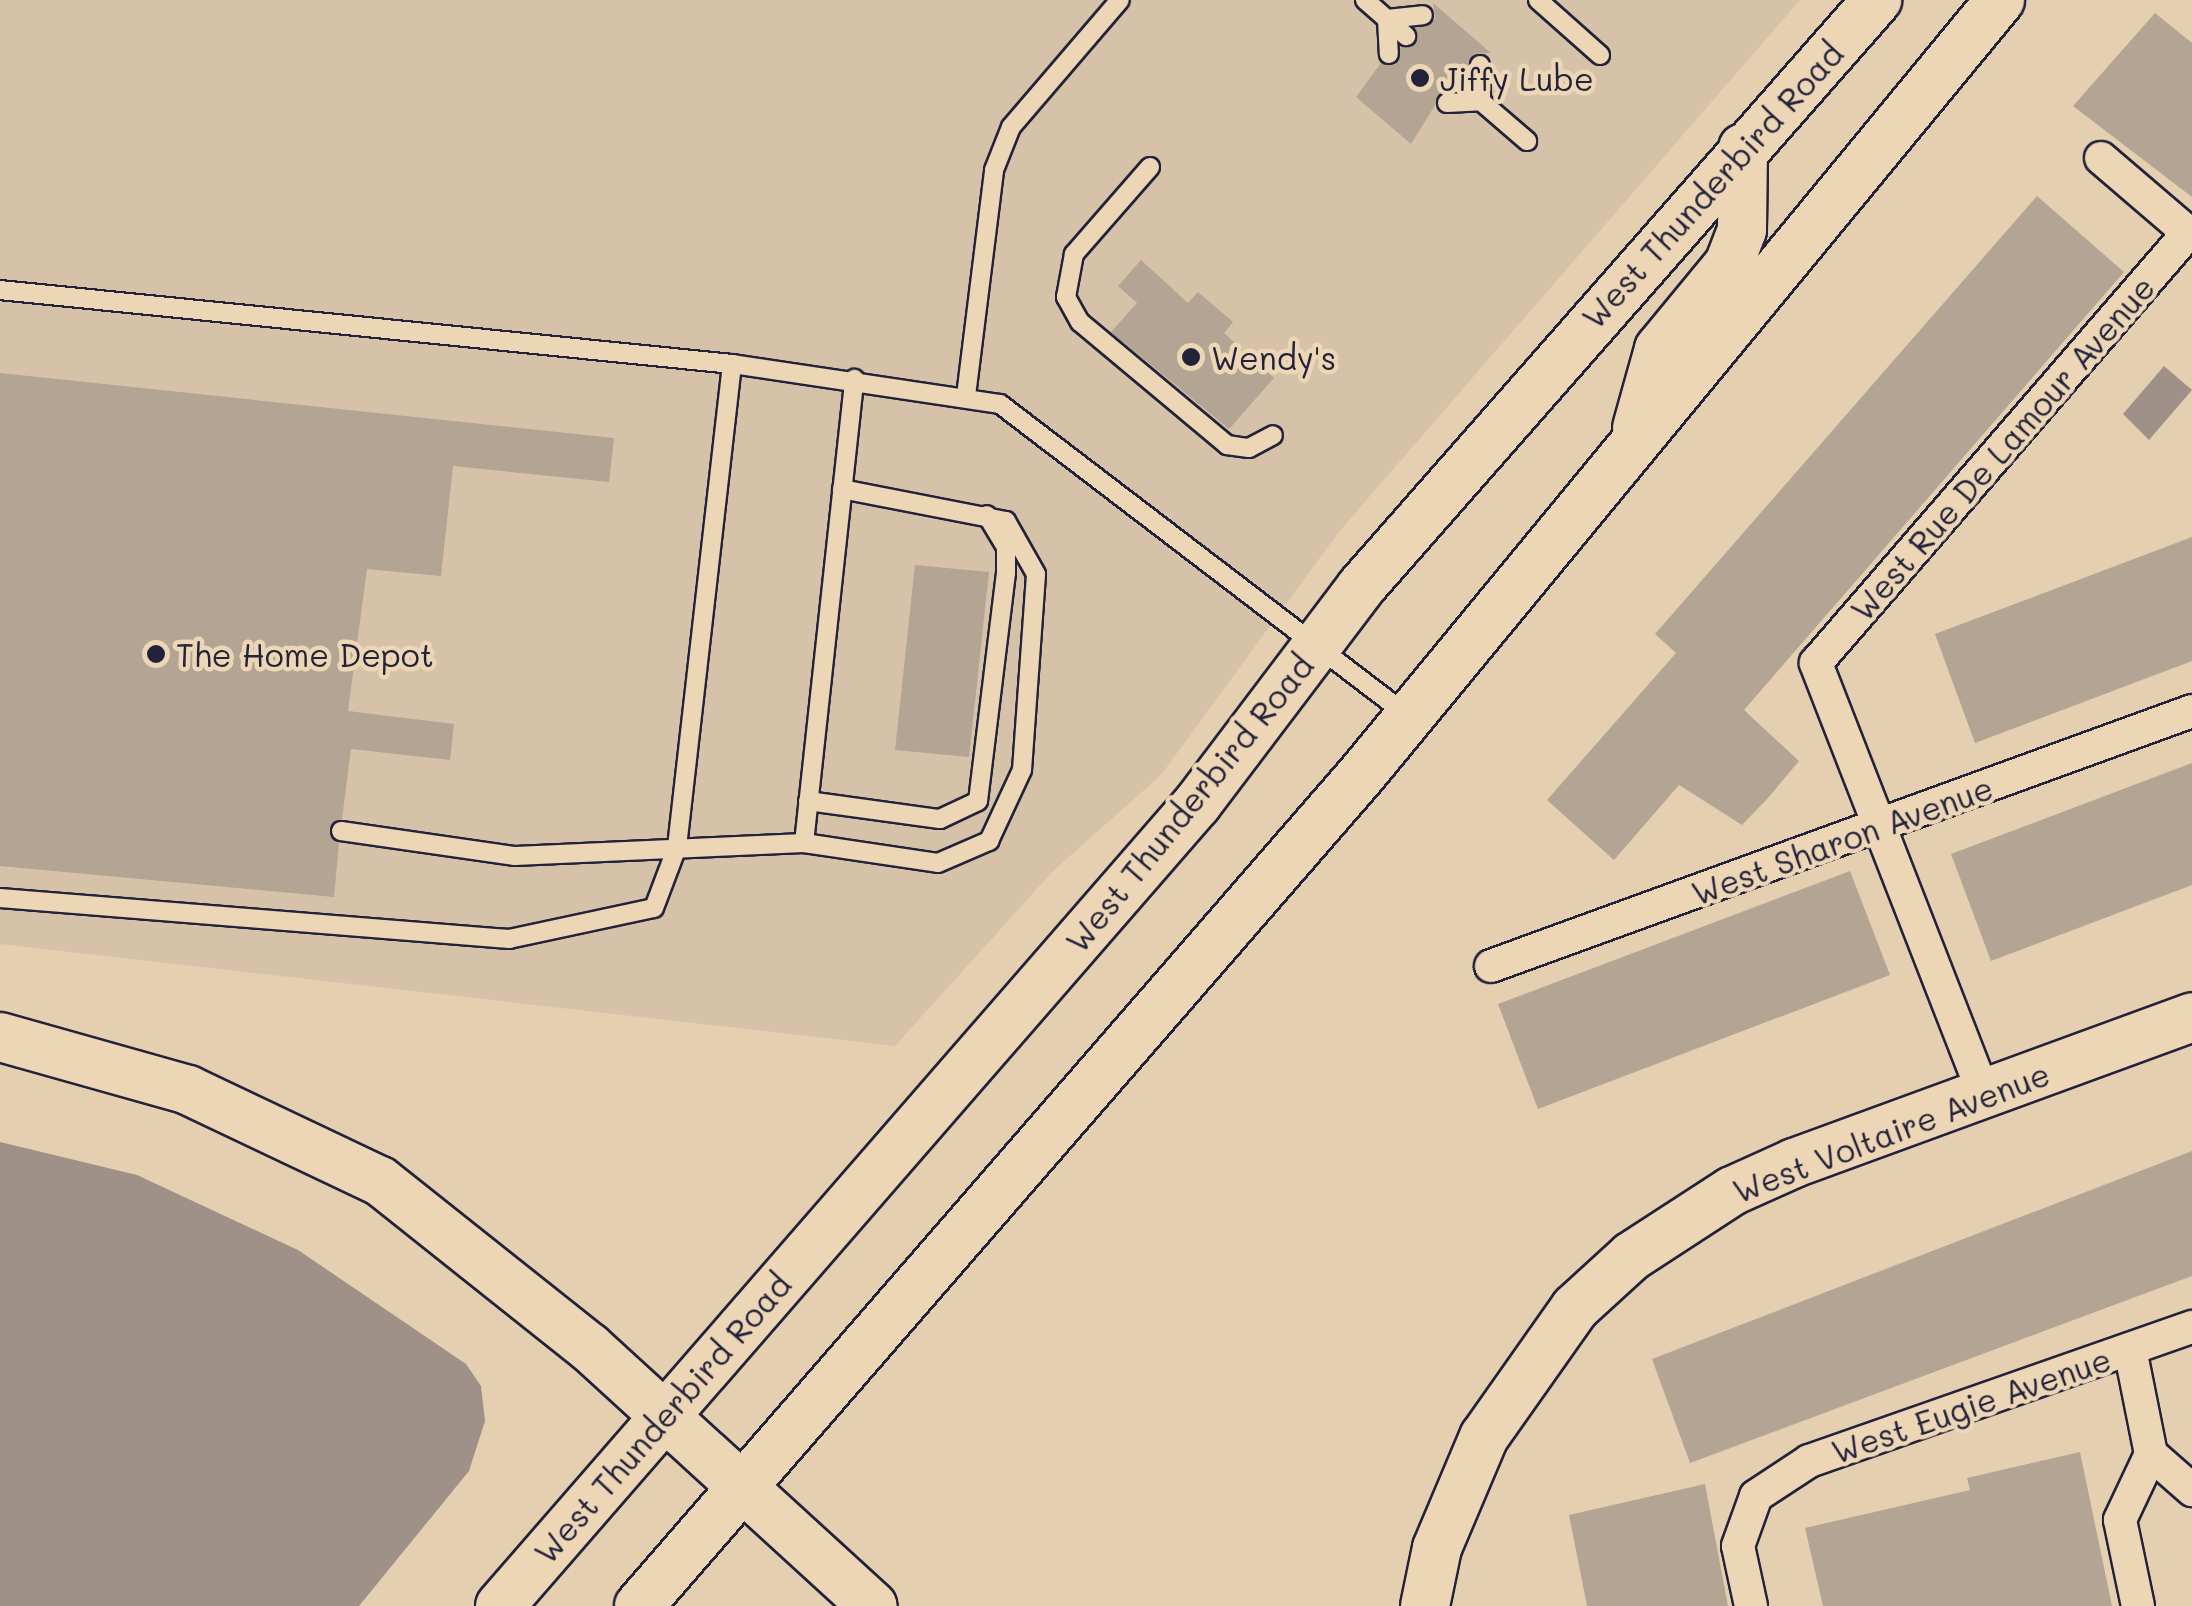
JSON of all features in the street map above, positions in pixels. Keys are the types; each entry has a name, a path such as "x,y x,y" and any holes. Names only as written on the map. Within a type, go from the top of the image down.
{"main road":[{"name":"West Thunderbird Road","path":"500,1606 1197,804 1318,644 1743,148 1877,0"},
{"path":"640,1606 743,1492 1409,716 2000,0"},
{"path":"1632,447 1659,349 1729,264 1742,230 1743,148"},
{"name":"West Voltaire Avenue","path":"1425,1606 1437,1548 1484,1437 1526,1367 1632,1256 1717,1200 2192,1017"},
{"path":"0,1037 188,1090 380,1181 449,1228 873,1606"}],"street":[{"path":"2101,158 2190,235"},
{"name":"West Rue De Lamour Avenue","path":"1881,827 1816,663 2190,235"},
{"name":"West Sharon Avenue","path":"1491,966 2192,711"},
{"path":"1881,827 1984,1097"},
{"name":"West Eugie Avenue","path":"1751,1606 1738,1546 1756,1496 1809,1462 2192,1327"},
{"path":"2130,1350 2151,1454 2120,1520 2138,1606"},
{"path":"2151,1454 2192,1490"}],"lane":[{"path":"966,396 994,170 1011,127 1120,0"},
{"path":"1366,0 1406,36"},
{"path":"1538,0 1600,55"},
{"path":"1387,19 1423,15"},
{"path":"1387,19 1389,54"},
{"path":"1480,65 1481,101"},
{"path":"1462,85 1526,142"},
{"path":"1447,103 1481,101"},
{"path":"1150,167 1074,254 1066,297 1080,322 1226,446 1250,448 1273,434"},
{"path":"0,290 732,364 854,379 1000,404 1409,716"},
{"path":"0,898 509,939 654,908 676,847 732,364"},
{"path":"804,843 854,379"},
{"path":"340,830 516,856 804,843 938,863 989,841 1022,770 1036,574 1006,522 987,515 842,489"},
{"path":"808,800 940,819 978,801 1006,573 1006,547 987,515"}],"shaded area":[{"path":"0,0 1800,0 1338,533 1161,775 1053,871 895,1046 0,944"},
{"path":"2164,366 2192,390 2149,440 2123,414"},
{"path":"0,1142 137,1175 298,1250 466,1364 481,1386 485,1421 469,1471 359,1606 0,1606"}],"building":[{"name":"Jiffy Lube","path":"1433,3 1491,53 1474,54 1468,74 1453,76 1411,144 1356,97 1381,63 1395,65 1401,47 1416,43 1416,28 1435,19"},
{"path":"2155,13 2192,43 2192,197 2073,106"},
{"path":"2037,196 2124,272 1744,710 1799,761 1768,798 1742,825 1679,785 1614,860 1547,800 1676,653 1655,634"},
{"name":"Wendy's","path":"1141,260 1188,303 1198,292 1233,322 1224,333 1274,378 1229,429 1111,332 1137,303 1118,286"},
{"name":"The Home Depot","path":"0,373 614,438 609,482 453,466 441,576 367,569 348,711 454,724 450,760 351,749 342,819 329,830 339,843 334,897 0,866"},
{"path":"2192,537 2192,661 1975,743 1935,634"},
{"path":"915,565 989,572 969,757 895,750"},
{"path":"2192,763 2192,885 1991,961 1951,854"},
{"path":"1850,871 1890,975 1538,1109 1498,1004"},
{"path":"2192,1151 2192,1276 1690,1463 1652,1359"},
{"path":"2080,1452 2112,1606 1823,1606 1805,1528 1970,1490 1967,1478"},
{"path":"1705,1484 1728,1606 1587,1606 1569,1515"}],"place":[{"name":"Jiffy Lube","path":"1420,78"},
{"name":"Wendy's","path":"1191,357"},
{"name":"The Home Depot","path":"156,654"}]}
